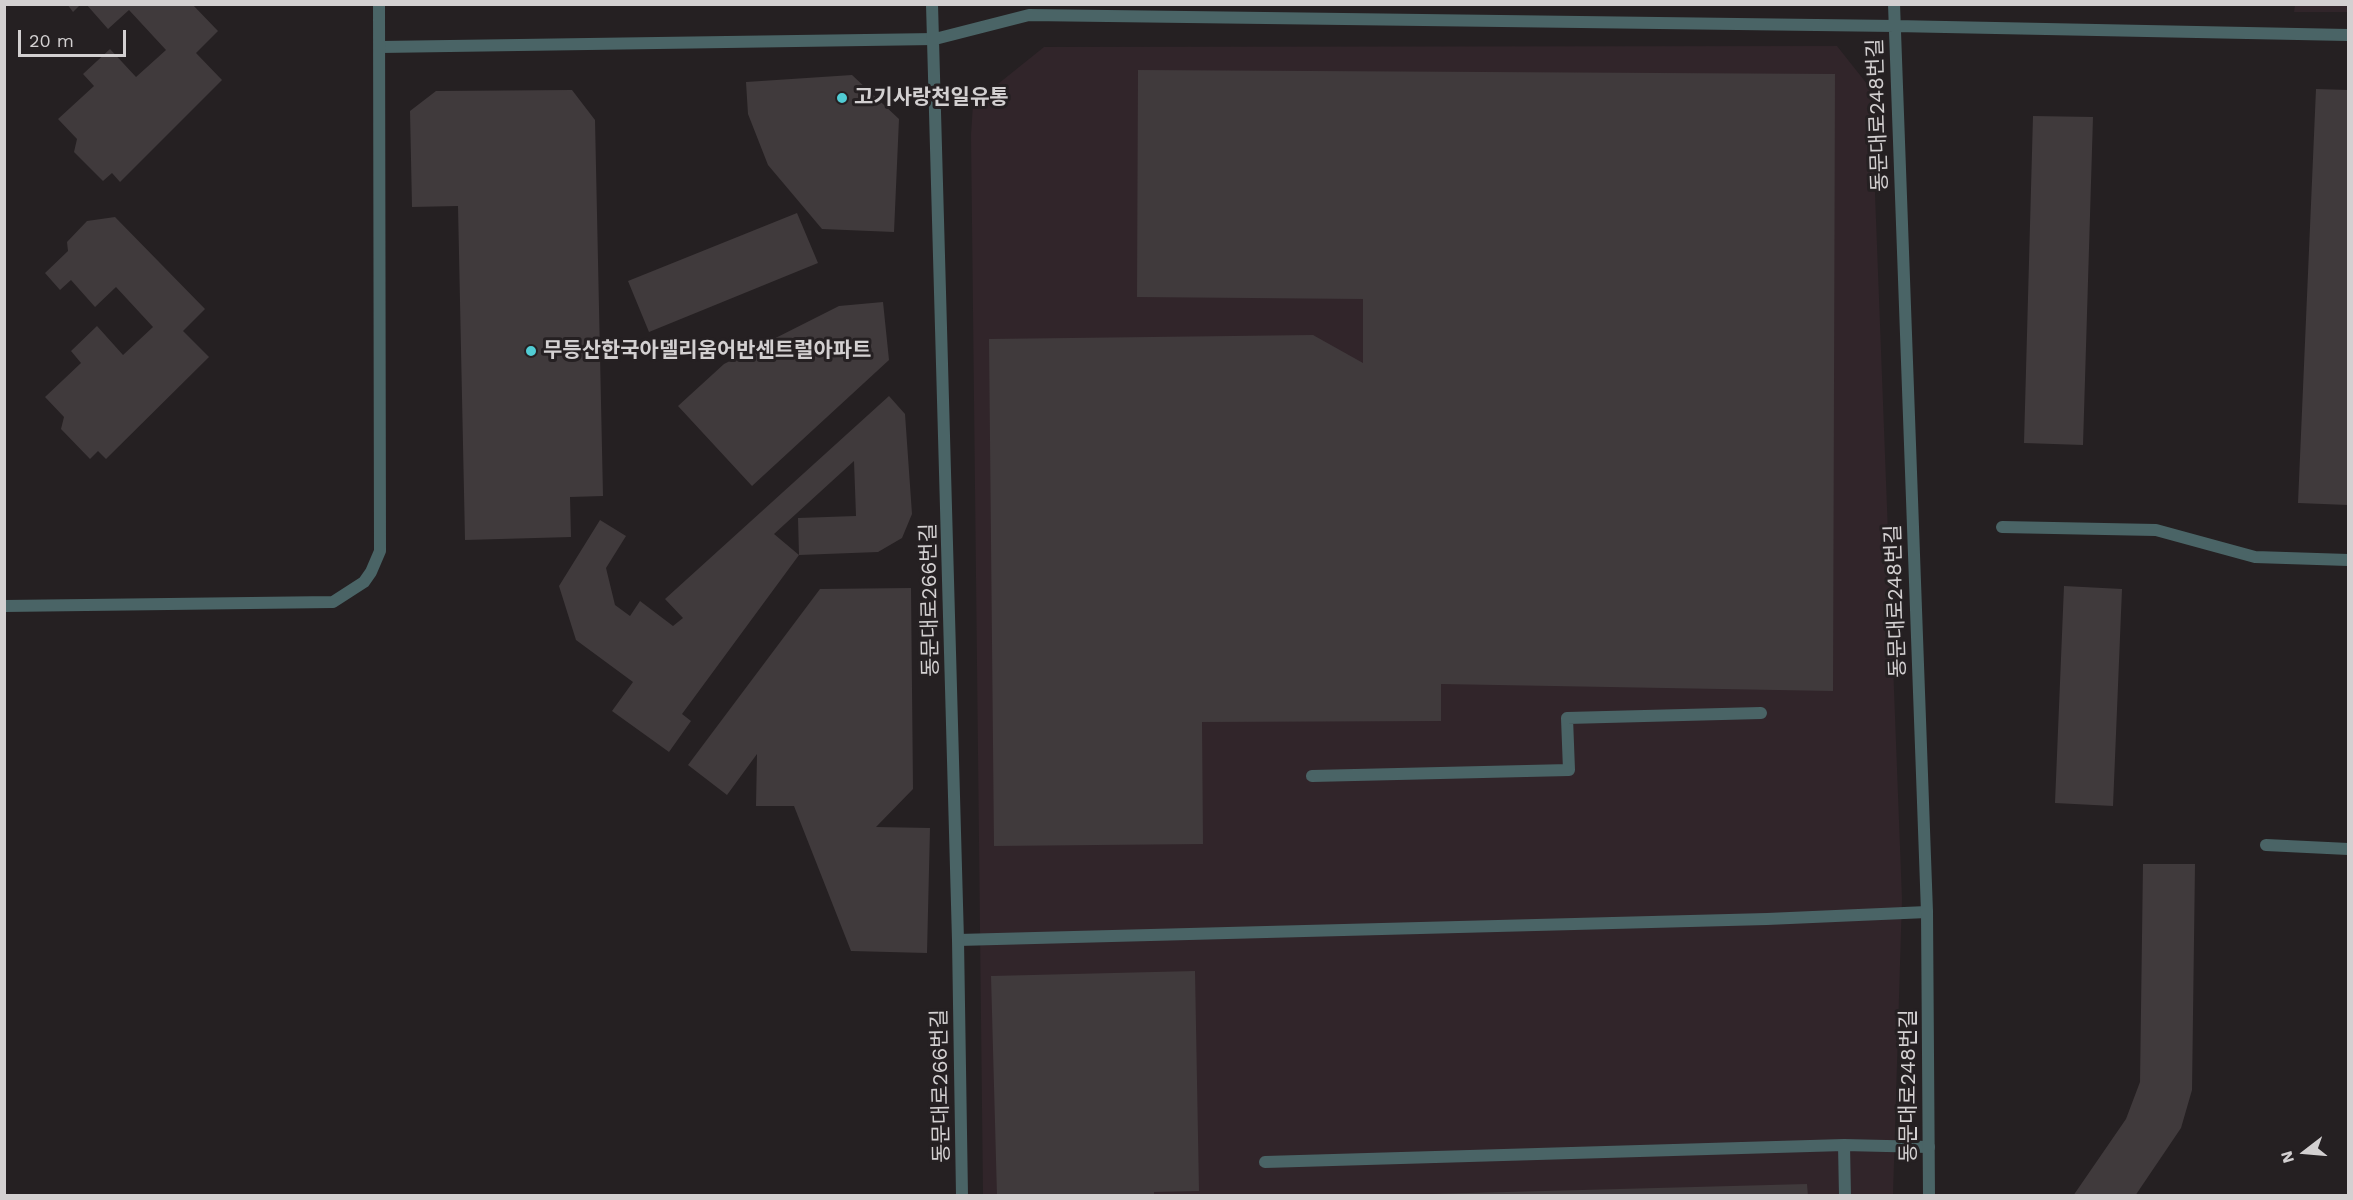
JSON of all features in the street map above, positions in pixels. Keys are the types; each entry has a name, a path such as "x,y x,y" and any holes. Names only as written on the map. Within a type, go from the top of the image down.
{"street":[{"path":"4,606 333,602 364,582 371,572 380,551 380,47 378,4"},
{"name":"동문대로266번길","path":"932,4 935,39 958,940 962,1196"},
{"name":"동문대로248번길","path":"1894,4 1927,912 1929,1196"},
{"path":"380,47 935,39 1029,15 1894,26 2349,35"},
{"path":"2002,527 2156,530 2255,557 2349,560"},
{"path":"1312,776 1569,770 1567,718 1761,713"},
{"path":"2266,845 2349,849"},
{"path":"958,940 1927,912"},
{"path":"1265,1162 1844,1145 1929,1147"},
{"path":"1844,1145 1845,1196"}],"shaded area":[{"path":"2295,5 2348,5 2348,12 2294,12"},
{"path":"1837,46 1871,89 1902,899 1893,1195 983,1195 971,135 973,104 1044,47"}],"building":[{"path":"67,4 81,4 73,12"},
{"path":"86,4 192,4 218,31 196,53 222,80 120,182 112,173 103,181 74,152 77,139 58,119 94,86 83,74 110,49 136,77 166,50 129,10 108,29"},
{"path":"1138,70 1835,74 1833,691 1441,684 1441,721 1202,722 1203,844 994,846 989,339 1313,335 1363,363 1363,299 1137,297"},
{"path":"852,75 899,119 894,232 822,229 768,165 748,114 746,82"},
{"path":"2316,89 2348,90 2348,505 2298,503"},
{"name":"무등산한국아델리움어반센트럴아파트","path":"572,90 595,120 603,496 570,497 571,537 465,540 458,206 412,207 410,111 436,91"},
{"path":"2033,116 2093,117 2083,445 2024,443"},
{"path":"797,213 818,263 649,332 628,281"},
{"path":"115,217 205,309 183,331 209,357 106,459 98,451 90,459 61,429 64,417 45,397 81,363 71,351 97,326 123,355 153,327 116,287 95,307 71,280 60,290 45,273 68,251 67,242 87,221"},
{"path":"883,302 889,360 752,486 678,406 724,364 839,306"},
{"path":"889,396 905,414 912,514 902,538 878,552 799,555 682,714 691,721 669,752 612,711 633,682 576,640 559,586 600,520 626,536 606,568 615,605 630,616 640,601 673,626 683,618 665,599","holes":["854,461 856,516 798,518 799,555 774,534"]},
{"path":"2064,586 2122,589 2113,806 2055,803"},
{"path":"911,588 913,789 876,827 930,828 927,953 851,951 794,806 756,806 757,754 727,795 688,765 820,589"},
{"path":"2143,864 2195,864 2192,1090 2181,1128 2135,1196 2073,1196 2126,1119 2140,1082"},
{"path":"1195,971 1199,1191 1154,1192 1154,1196 997,1196 991,976"},
{"path":"1807,1184 1808,1196 1431,1196 1431,1194"}],"place":[{"name":"고기사랑천일유통","path":"842,98"},
{"name":"무등산한국아델리움어반센트럴아파트","path":"531,351"}]}
